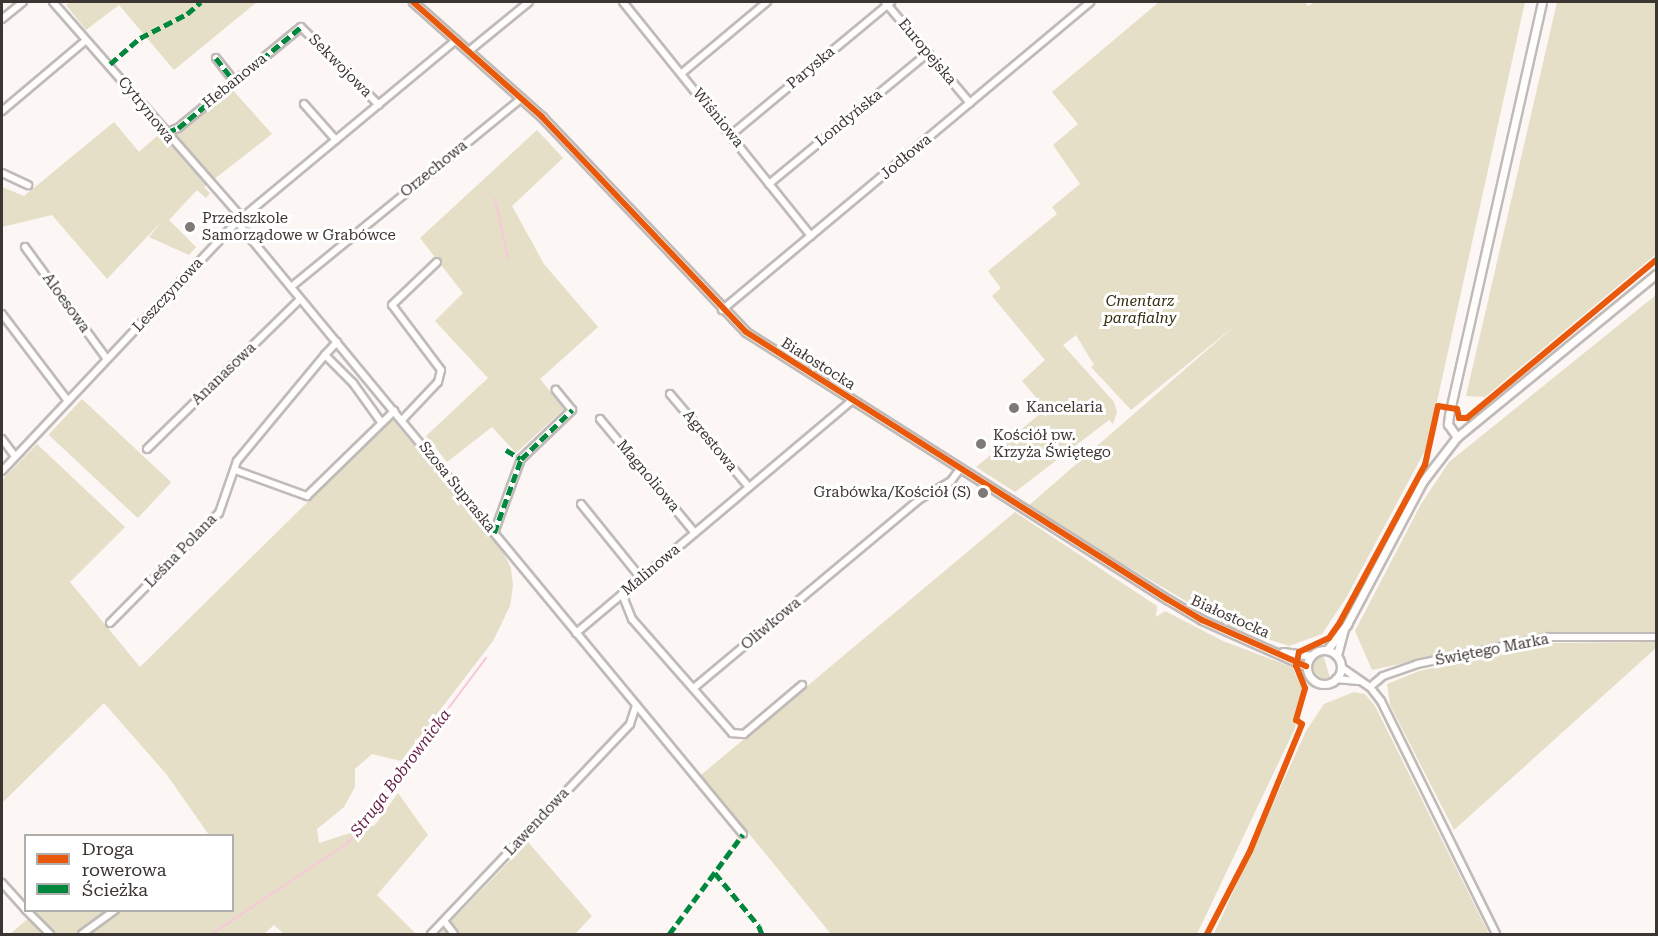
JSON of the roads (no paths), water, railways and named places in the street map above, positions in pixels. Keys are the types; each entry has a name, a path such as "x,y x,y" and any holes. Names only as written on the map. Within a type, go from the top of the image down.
{"street":[{"path":"2,19 23,2"},
{"name":"Cytrynowa","path":"53,2 84,42 96,48 167,132 337,342"},
{"name":"Białostocka","path":"413,2 522,98 599,175 722,310 746,332 1202,620 1281,652 1306,666"},
{"path":"469,51 529,2"},
{"name":"Wiśniowa","path":"623,2 811,236"},
{"path":"682,73 767,2"},
{"name":"Europejska","path":"888,2 970,103"},
{"name":"Paryska","path":"732,135 888,2"},
{"name":"Jodłowa","path":"722,310 1090,2"},
{"path":"1457,437 1448,424 1449,415 1542,2"},
{"name":"Hebanowa","path":"167,132 234,82 301,27"},
{"name":"Sekwojowa","path":"301,27 379,105"},
{"name":"Leszczynowa","path":"2,471 239,220 456,40"},
{"path":"2,111 84,42"},
{"name":"Londyńska","path":"769,183 928,53"},
{"path":"216,58 234,82"},
{"name":"Orzechowa","path":"291,287 522,98"},
{"path":"304,104 336,140"},
{"path":"2,173 28,185"},
{"name":"Aloesowa","path":"25,247 107,359"},
{"path":"402,420 438,382 441,370 393,311 396,298 437,262"},
{"path":"1336,655 1344,629 1415,494 1457,437 1656,274"},
{"name":"Ananasowa","path":"147,448 300,299"},
{"path":"2,314 68,401"},
{"name":"Leśna Polana","path":"110,623 219,513 234,470 248,447 337,342"},
{"name":"Szosa Supraska","path":"337,342 576,633"},
{"path":"325,355 353,383 381,422"},
{"path":"494,533 521,459 572,410 556,390"},
{"name":"Agrestowa","path":"670,394 749,487"},
{"name":"Malinowa","path":"576,633 853,400"},
{"path":"234,470 307,496 394,411"},
{"name":"Magnoliowa","path":"600,420 695,533"},
{"path":"2,439 15,456"},
{"name":"Oliwkowa","path":"695,687 920,499 951,481 960,469"},
{"path":"581,504 641,578"},
{"path":"622,594 632,619 695,687 732,733 744,734 802,685"},
{"path":"1344,629 1327,650 1310,656 1306,666 1315,682 1327,684 1336,679 1362,681"},
{"path":"576,633 684,759 743,834"},
{"name":"Świętego Marka","path":"1370,687 1383,676 1409,667 1549,637 1656,637"},
{"path":"1327,650 1336,655 1341,667 1370,687 1381,701 1496,934"},
{"name":"Białostocka","path":"1281,652 1310,656"},
{"path":"1336,679 1341,667"},
{"name":"Lawendowa","path":"431,934 630,724 636,705"},
{"path":"2,883 24,908"},
{"path":"28,912 50,934"},
{"path":"82,934 112,912"},
{"path":"444,921 454,934"}],"waterway":[{"name":"Struga Bobrownicka","path":"495,199 508,258"},
{"name":"Struga Bobrownicka","path":"212,934 348,843 486,658"}],"place":[{"name":"Przedszkole Samorządowe w Grabówce","path":"190,227"},
{"name":"Kancelaria","path":"1014,408"},
{"name":"Kościół pw. Krzyża Świętego","path":"981,444"},
{"name":"Grabówka/Kościół (S)","path":"983,493"}],"park label":[{"name":"Cmentarz parafialny","path":"1140,310"}]}
